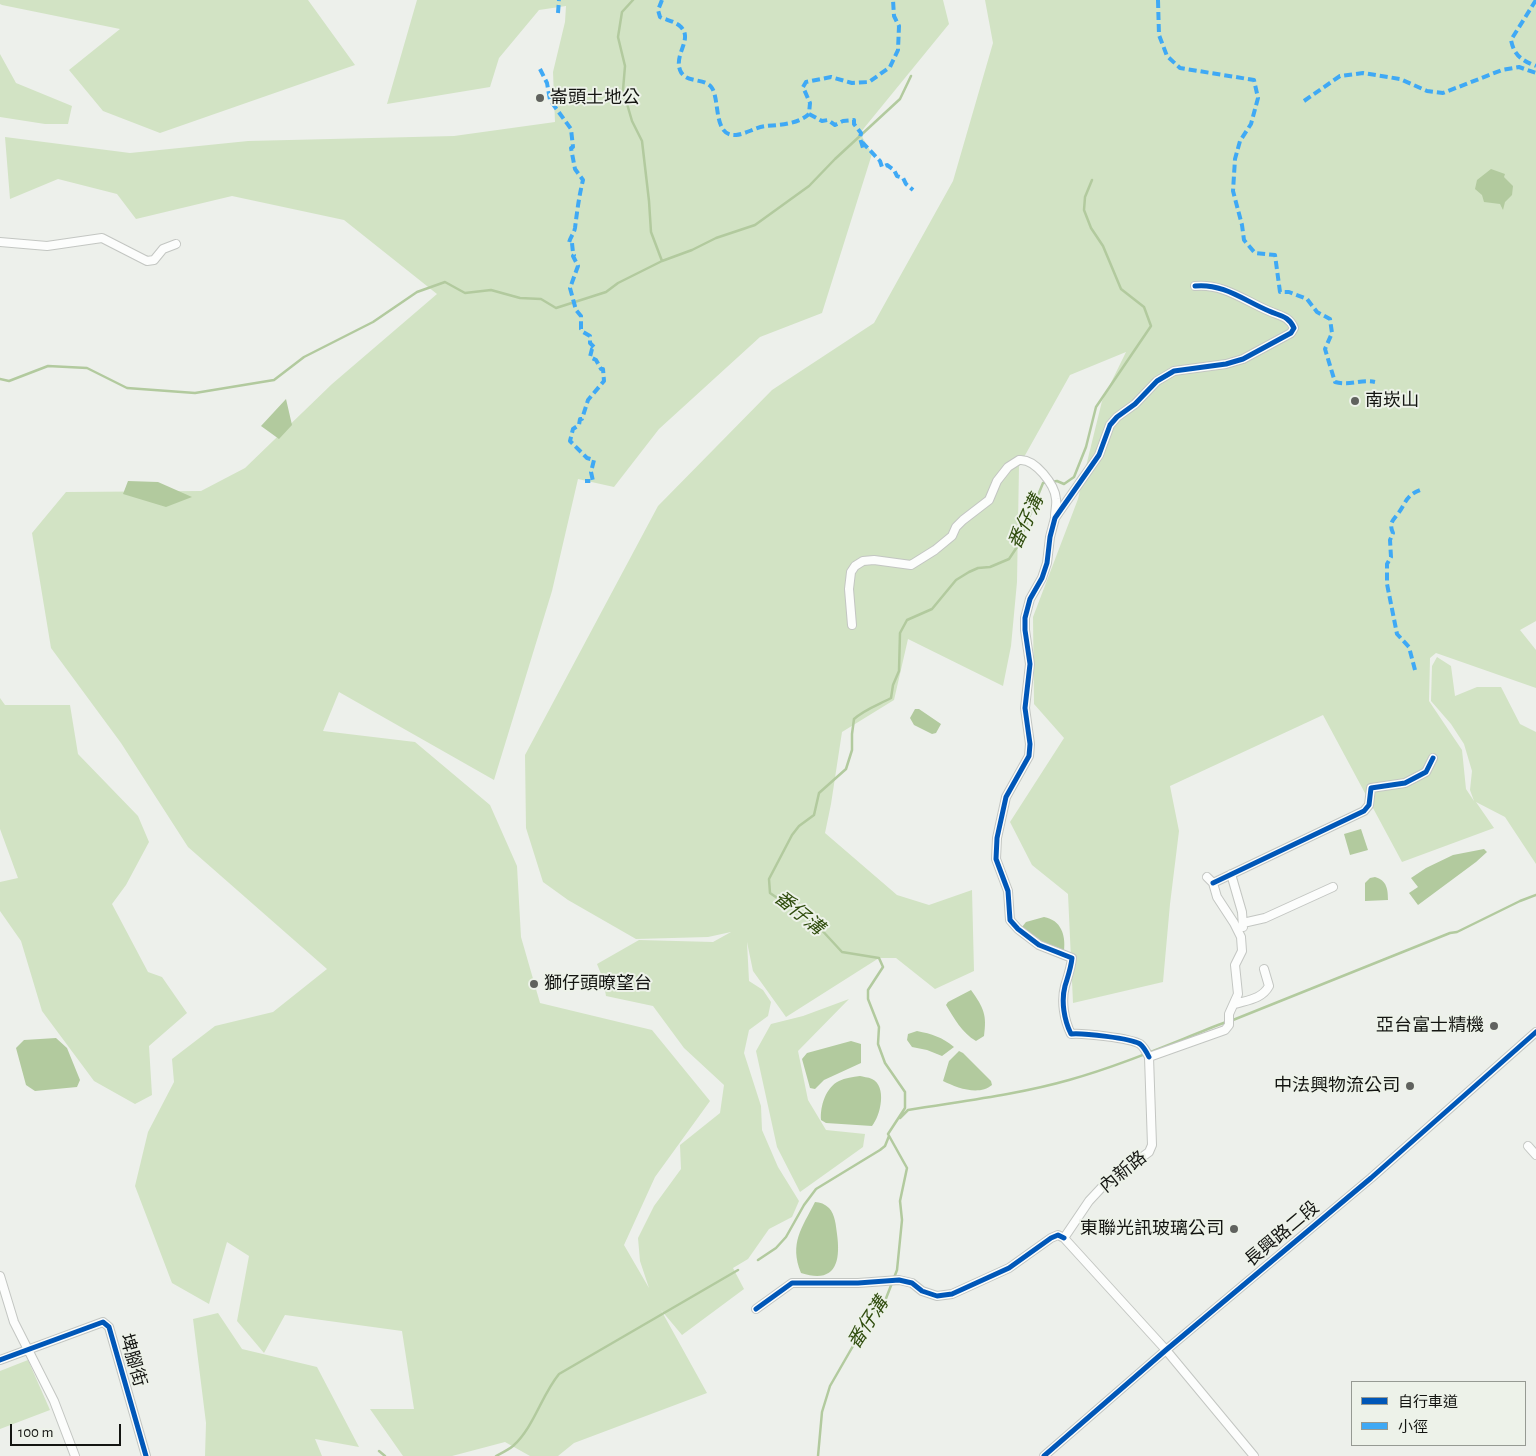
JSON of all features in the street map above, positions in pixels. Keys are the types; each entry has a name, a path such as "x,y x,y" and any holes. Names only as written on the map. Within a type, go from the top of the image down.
{"street":[{"path":"0,242 47,246 102,238 147,261 154,260 163,249 176,244"},
{"path":"1055,518 1099,455 1110,425 1117,417 1135,404 1157,381 1167,374 1226,364 1243,359 1291,333 1294,328 1291,321 1283,316 1268,311 1240,295 1205,284 1195,286"},
{"path":"852,624 849,590 851,572 855,566 863,561 874,560 910,565 935,550 952,536 956,527 963,520 989,500 997,481 1008,467 1019,460 1030,461 1046,476 1056,499 1055,518 1050,537 1047,563 1042,578 1030,600 1025,630 1030,664 1025,708 1030,744 1029,756 1006,797 997,838 996,860 1008,891 1010,920 1018,929 1039,945 1072,958 1071,972 1065,986 1064,1000 1067,1025 1071,1034 1081,1033 1129,1041 1141,1045 1149,1057 1225,1030 1230,1025 1229,1014 1238,994 1235,965 1242,951 1239,933 1217,897 1210,880 1231,874 1364,811 1369,805 1371,788 1405,783 1426,772 1433,758"},
{"path":"1231,874 1236,886 1244,926 1239,933"},
{"path":"1243,923 1265,918 1333,887"},
{"path":"1234,1004 1265,994 1269,986 1264,969"},
{"name":"長興路二段","path":"1048,1455 1166,1350 1371,1178 1536,1032"},
{"name":"內新路","path":"1064,1238 1103,1186 1149,1152 1152,1145 1149,1057"},
{"path":"1528,1146 1536,1155"},
{"path":"756,1309 792,1284 858,1284 899,1280 912,1283 922,1291 937,1296 952,1294 1009,1268 1058,1235 1064,1238 1166,1350 1254,1456"},
{"path":"0,1276 14,1322 54,1402 75,1456"},
{"name":"埤腳街","path":"0,1360 103,1322 109,1327 146,1456"}],"shaded area":[{"path":"0,0 308,0 355,65 160,133 103,111 69,70 120,29 2,5"},
{"path":"417,0 943,0 949,24 860,133 872,154 822,313 760,337 659,429 614,487 578,479 552,591 494,780 339,692 323,731 415,742 490,805 517,866 521,937 540,1003 652,1030 710,1101 655,1177 624,1245 649,1288 640,1261 638,1238 654,1206 681,1169 680,1145 720,1113 724,1085 684,1048 653,1006 606,996 603,979 597,964 639,940 713,942 731,932 708,937 636,939 568,900 543,882 526,828 525,755 658,506 772,390 874,323 953,181 993,43 985,0 1536,0 1536,621 1520,630 1536,650 1536,688 1436,653 1430,658 1429,701 1462,750 1466,789 1474,801 1470,790 1472,771 1464,744 1451,724 1431,701 1432,666 1437,657 1451,666 1455,696 1477,687 1501,687 1520,724 1536,732 1536,864 1505,817 1476,802 1494,828 1402,862 1323,715 1170,786 1179,831 1163,982 1073,1003 1068,894 1032,865 1010,822 1064,738 1034,704 1033,617 1078,499 1102,401 1126,352 1070,375 1019,466 1017,582 1011,646 1003,686 908,639 894,700 842,732 825,833 897,895 929,905 972,890 974,971 935,989 896,958 879,958 786,1017 753,971 747,942 749,981 763,990 771,1002 768,1016 749,1030 744,1053 761,1106 762,1130 778,1167 799,1201 792,1217 769,1229 748,1259 733,1268 744,1289 682,1335 661,1310 707,1393 574,1443 558,1456 530,1456 505,1442 452,1456 403,1456 370,1409 414,1409 402,1331 285,1315 264,1353 237,1321 249,1256 227,1242 209,1304 172,1283 135,1186 148,1132 174,1082 172,1059 215,1026 273,1012 327,969 188,847 121,743 51,648 32,533 66,492 201,491 245,468 332,384 437,294 344,220 232,196 136,219 117,194 58,179 10,199 5,137 130,153 248,141 454,136 555,122 553,72 565,22 566,6 539,10 499,58 490,87 387,104"},
{"path":"0,54 16,83 72,106 68,124 45,124 0,117"},
{"path":"1491,169 1505,174 1504,177 1513,186 1512,195 1505,202 1503,210 1500,204 1484,202 1482,195 1475,189 1477,180"},
{"path":"286,399 292,425 279,439 261,426"},
{"path":"128,481 158,482 192,497 166,507 123,494"},
{"path":"0,698 5,705 70,705 78,754 138,816 149,842 126,885 112,904 148,972 162,977 187,1013 149,1046 152,1095 135,1104 94,1081 42,1011 21,941 0,911 0,882 18,878 0,829"},
{"path":"915,709 919,709 941,724 936,733 932,734 914,725 910,718"},
{"path":"1361,829 1368,850 1350,855 1344,834"},
{"path":"1484,849 1487,852 1476,862 1418,905 1409,893 1418,887 1411,878 1426,868 1453,855"},
{"path":"1375,877 1384,883 1387,889 1388,900 1365,901 1365,883 1370,878"},
{"path":"1044,917 1055,921 1061,929 1064,939 1064,951 1043,942 1022,927 1026,922"},
{"path":"971,990 982,1007 985,1017 984,1036 976,1041 962,1030 946,1005 948,1002"},
{"path":"849,999 798,1051 808,1100 826,1130 865,1134 863,1147 800,1192 777,1147 756,1051 771,1024 803,1016"},
{"path":"917,1031 937,1036 954,1047 942,1056 912,1047 907,1040 908,1034"},
{"path":"56,1038 67,1048 80,1080 77,1087 35,1091 26,1085 16,1048 24,1040"},
{"path":"851,1041 861,1044 861,1063 824,1080 815,1089 810,1088 802,1059 807,1053"},
{"path":"959,1051 991,1081 992,1085 981,1090 968,1090 943,1081 949,1061"},
{"path":"860,1076 872,1079 880,1088 880,1108 872,1126 826,1123 821,1120 823,1103 827,1092 834,1084 841,1080"},
{"path":"815,1202 826,1205 833,1213 838,1244 838,1254 833,1268 822,1276 801,1273 796,1253 799,1236"},
{"path":"218,1313 242,1349 317,1367 359,1447 315,1439 322,1456 205,1456 206,1423 193,1319"},
{"path":"28,1360 50,1410 0,1429 0,1371"}],"waterway":[{"path":"633,0 622,12 618,37 625,66 623,90 632,121 642,141 651,232 662,261"},
{"path":"0,379 9,381 48,366 87,368 127,388 195,393 274,380 304,357 373,322 417,292 445,282 465,293 491,290 520,298 541,299 556,308 606,292 618,283 662,261 692,250 716,238 755,225 809,186 835,159 900,99 911,76"},
{"name":"番仔溝","path":"818,1456 822,1412 830,1386 872,1313 885,1301 897,1270 902,1220 900,1201 907,1168 888,1134 905,1108 905,1092 885,1063 878,1044 879,1027 868,999 868,990 883,967 879,958 842,952 818,926 770,893 769,879 792,835 799,826 814,815 819,793 846,769 852,750 854,719 891,698 893,685 899,671 900,633 907,620 932,609 956,580 969,572 978,568 990,567 1009,559 1017,547 1043,483 1057,481 1064,484 1074,477 1086,447 1096,407 1151,326 1144,307 1121,289 1103,246 1091,228 1084,210 1085,197 1092,180"},
{"path":"1233,1020 1450,933 1457,932 1536,895"},
{"path":"900,1118 908,1110 1009,1094 1069,1080 1129,1060 1226,1022"},
{"path":"758,1260 776,1248 786,1237 804,1205 816,1189 880,1150 885,1146 889,1136"},
{"path":"496,1456 511,1447 527,1430 559,1374 738,1270"},
{"path":"379,1451 385,1456"}],"marked path":[{"path":"558,13 559,0"},
{"path":"662,0 658,10 660,17 677,24 684,32 685,37 679,58 680,70 686,77 705,83 712,88 720,124 729,134 736,135 762,127 794,122 809,114 810,103 803,87 806,82 831,77 852,83 869,82 890,67 898,50 899,26 894,16 893,0"},
{"path":"1158,0 1159,35 1167,56 1180,68 1254,80 1258,98 1251,124 1240,141 1235,159 1233,191 1244,240 1255,253 1275,255 1280,292 1289,292 1307,299 1317,312 1330,319 1332,333 1325,349 1335,382 1375,382"},
{"path":"1536,0 1511,40 1514,50 1519,56 1526,62 1536,66"},
{"path":"1304,101 1340,76 1363,73 1400,79 1427,91 1443,93 1502,70 1519,67 1536,73"},
{"path":"540,69 547,83 550,100 571,129 573,147 571,148 575,169 583,180 575,228 569,243 572,243 573,256 578,266 570,288 576,310 581,316 581,329 590,336 590,343 595,348 592,349 590,357 596,360 601,369 603,369 604,381 588,400 582,419 580,419 579,425 573,429 570,441 587,458 594,460 591,472 593,481 585,481"},
{"path":"809,114 822,121 828,120 835,125 843,121 854,120 854,124 861,133 860,138 863,148 863,143 880,161 882,167 887,165 894,170 897,176 903,178 906,184 913,190"},
{"path":"1415,670 1409,647 1397,634 1387,584 1387,564 1391,557 1392,521 1407,499 1423,489"}],"cycle path":[{"path":"1149,1057 1141,1045 1135,1042 1106,1036 1071,1034 1065,1017 1063,998 1072,958 1039,945 1018,929 1010,920 1008,891 996,859 997,838 1006,797 1029,756 1030,744 1025,708 1030,664 1025,618 1030,599 1042,578 1047,563 1050,537 1055,518 1099,455 1110,425 1117,417 1135,404 1157,381 1174,371 1226,364 1243,359 1291,333 1294,328 1290,321 1284,317 1234,294 1215,287 1195,286"},
{"path":"1213,883 1364,811 1369,805 1371,788 1405,783 1426,772 1433,758"},
{"path":"1044,1456 1166,1350 1371,1178 1536,1032"},
{"path":"756,1309 792,1283 858,1283 899,1280 912,1283 922,1291 937,1296 952,1294 1009,1268 1051,1238 1058,1235 1064,1238"},
{"path":"0,1360 103,1322 109,1327 146,1456"}],"place":[{"name":"崙頭土地公","path":"540,98"},
{"name":"南崁山","path":"1355,401"},
{"name":"獅仔頭暸望台","path":"534,984"},
{"name":"亞台富士精機","path":"1494,1026"},
{"name":"中法興物流公司","path":"1410,1086"},
{"name":"東聯光訊玻璃公司","path":"1234,1229"}]}
